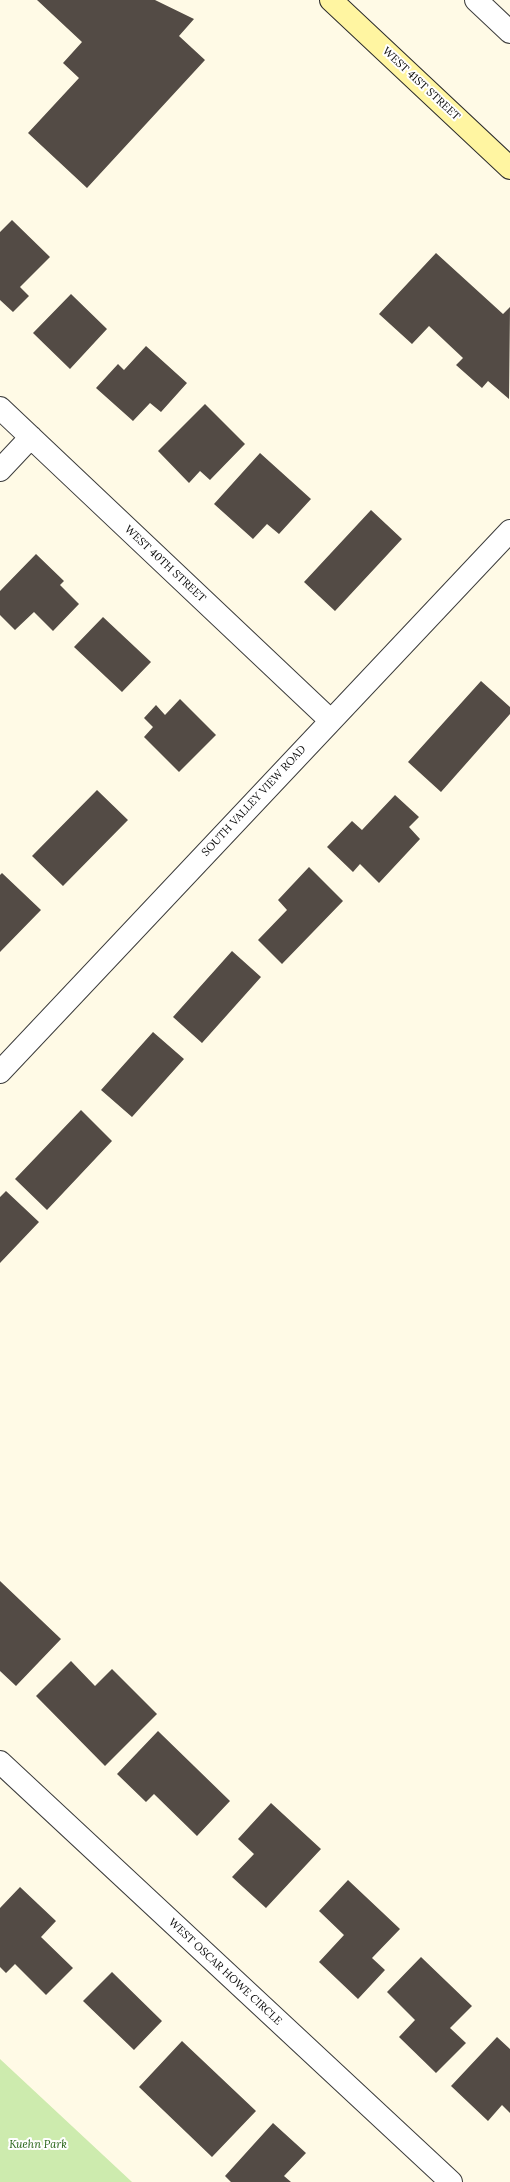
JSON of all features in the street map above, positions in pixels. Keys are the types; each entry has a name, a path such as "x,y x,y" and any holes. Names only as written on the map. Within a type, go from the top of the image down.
{"main road":[{"name":"WEST 41ST STREET","path":"332,0 510,168"}],"street":[{"path":"476,0 510,32"},
{"name":"WEST 40TH STREET","path":"0,408 330,720"},
{"path":"0,470 31,437"},
{"name":"SOUTH VALLEY VIEW ROAD","path":"0,1072 330,720 510,531"},
{"name":"WEST OSCAR HOWE CIRCLE","path":"0,1762 451,2182"}],"green space":[{"name":"Kuehn Park","path":"0,2059 132,2182 0,2182"}],"building":[{"path":"37,0 155,0 194,19 179,36 205,60 87,188 28,133 79,78 63,63 82,42"},
{"path":"12,220 50,257 20,287 29,296 13,312 0,300 0,232"},
{"path":"436,253 503,314 510,307 509,399 488,381 482,388 456,365 463,358 429,326 412,344 379,314"},
{"path":"71,294 107,329 70,369 33,333"},
{"path":"146,346 187,383 161,412 150,403 133,421 96,388 118,364 124,370"},
{"path":"205,404 245,444 210,480 200,471 189,483 158,451"},
{"path":"260,453 311,499 279,534 267,524 253,539 214,504"},
{"path":"371,510 402,539 335,611 304,582"},
{"path":"36,554 64,581 60,585 79,604 53,631 34,612 15,630 0,615 0,591"},
{"path":"103,617 151,662 122,692 74,647"},
{"path":"481,681 510,707 510,714 441,792 408,762"},
{"path":"180,699 216,735 179,772 144,737 153,727 144,718 156,705 165,715"},
{"path":"97,790 128,820 63,886 32,856"},
{"path":"395,795 419,817 409,827 420,839 379,883 360,864 353,872 327,847 352,821 362,830"},
{"path":"309,867 343,901 282,964 258,940 287,910 278,900"},
{"path":"2,873 41,910 0,952 0,875"},
{"path":"232,951 261,977 202,1043 173,1017"},
{"path":"153,1032 184,1059 132,1117 101,1090"},
{"path":"81,1110 112,1141 47,1210 15,1179"},
{"path":"6,1191 39,1222 0,1263 0,1197"},
{"path":"0,1581 61,1639 16,1686 0,1671"},
{"path":"71,1661 95,1686 112,1669 157,1714 105,1766 36,1696"},
{"path":"158,1731 230,1801 197,1836 154,1794 146,1802 117,1774"},
{"path":"271,1803 321,1849 266,1908 232,1877 254,1854 238,1839"},
{"path":"348,1880 400,1929 372,1958 385,1970 358,1999 319,1962 344,1935 319,1911"},
{"path":"20,1887 56,1921 41,1937 73,1968 46,1995 15,1964 6,1973 0,1967 0,1908"},
{"path":"421,1957 472,2006 450,2028 466,2043 436,2073 399,2037 415,2020 387,1992"},
{"path":"112,1972 162,2021 134,2050 83,2001"},
{"path":"497,2037 510,2049 510,2113 502,2105 488,2121 451,2086"},
{"path":"182,2041 256,2111 212,2157 139,2087"},
{"path":"273,2123 306,2153 284,2176 291,2182 231,2182 225,2176"}]}
